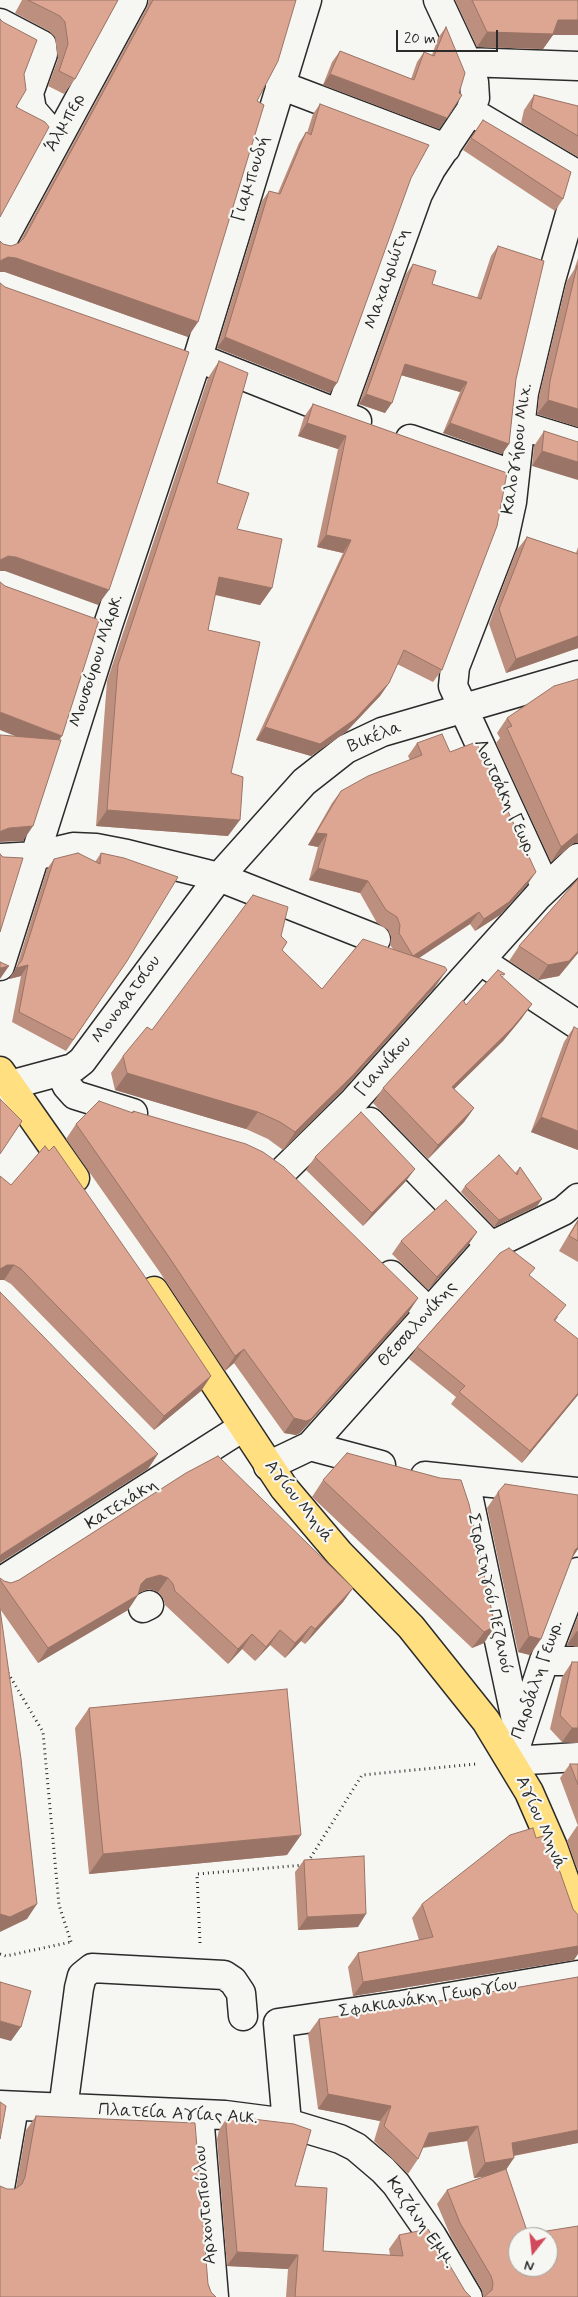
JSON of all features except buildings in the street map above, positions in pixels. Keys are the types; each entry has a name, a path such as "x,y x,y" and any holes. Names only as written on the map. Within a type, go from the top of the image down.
{"main road":[{"path":"3,1084 90,1198"},
{"name":"Αγίου Μηνά","path":"141,1271 268,1466 339,1553 411,1627 435,1655 486,1721 529,1792 578,1918"}],"street":[{"name":"Άλμπερ","path":"0,245 133,0"},
{"name":"Γιαμπουδή","path":"198,357 307,0"},
{"path":"438,0 467,62 474,82 475,98 470,111 578,175"},
{"path":"0,23 42,45 43,54 29,93 32,110 57,139"},
{"path":"467,62 578,66"},
{"path":"280,85 446,148"},
{"name":"Μαχαιριώτη","path":"340,414 418,194 470,111"},
{"name":"Καλογήρου Μιχ.","path":"462,708 453,686 455,667 503,543 512,502 519,425 529,368 578,186"},
{"path":"171,348 340,414 515,475"},
{"name":"Μουσούρου Μάρκ.","path":"0,966 108,625 198,357"},
{"path":"519,425 578,443"},
{"path":"81,615 108,625"},
{"name":"Βικέλα","path":"218,877 304,782 346,749 382,732 578,675"},
{"name":"Λουτσάκη Γεωρ.","path":"462,708 546,888"},
{"path":"0,858 35,856 73,847 96,848 126,854 218,877 376,939"},
{"name":"Γιαννίκου","path":"284,1170 352,1103 546,888 578,858"},
{"name":"Μονοφατσίου","path":"3,1084 60,1072 73,1068 82,1061 218,877"},
{"path":"481,961 578,1025"},
{"path":"60,1072 67,1086 75,1095 155,1119"},
{"path":"352,1103 491,1246"},
{"path":"261,1153 284,1170 305,1190"},
{"name":"Θεσσαλονίκης","path":"268,1466 310,1446 482,1253 491,1246 558,1214 578,1198"},
{"path":"374,1258 429,1312"},
{"name":"Κατεχάκη","path":"0,1582 243,1427"},
{"path":"310,1446 433,1478 578,1492"},
{"path":"153,1452 174,1472"},
{"name":"Στρατηγού Πεζανού","path":"465,1481 519,1735"},
{"name":"Παρδάλη Γεωρ.","path":"511,1761 544,1660 578,1572"},
{"path":"544,1660 578,1661"},
{"path":"511,1761 578,1757"},
{"path":"63,2109 78,1988 82,1976 92,1968 224,1975 233,1982 240,1992 243,2016"},
{"name":"Σφακιανάκη Γεωργίου","path":"287,2123 278,2023 578,1975"},
{"path":"0,2188 7,2106"},
{"name":"Πλατεία Αγίας Αικ.","path":"7,2106 199,2114 287,2123 340,2139"},
{"name":"Αρχοντοπούλου","path":"199,2114 214,2297"},
{"name":"Καζάνη Εμμ.","path":"340,2139 356,2147 396,2184 432,2236 468,2297"}],"path":[{"path":"4,1666 42,1732 59,1905 82,1976"},
{"path":"199,1923 197,1874 307,1865 362,1775 511,1761"},
{"path":"0,1954 6,1956 71,1942"}]}
